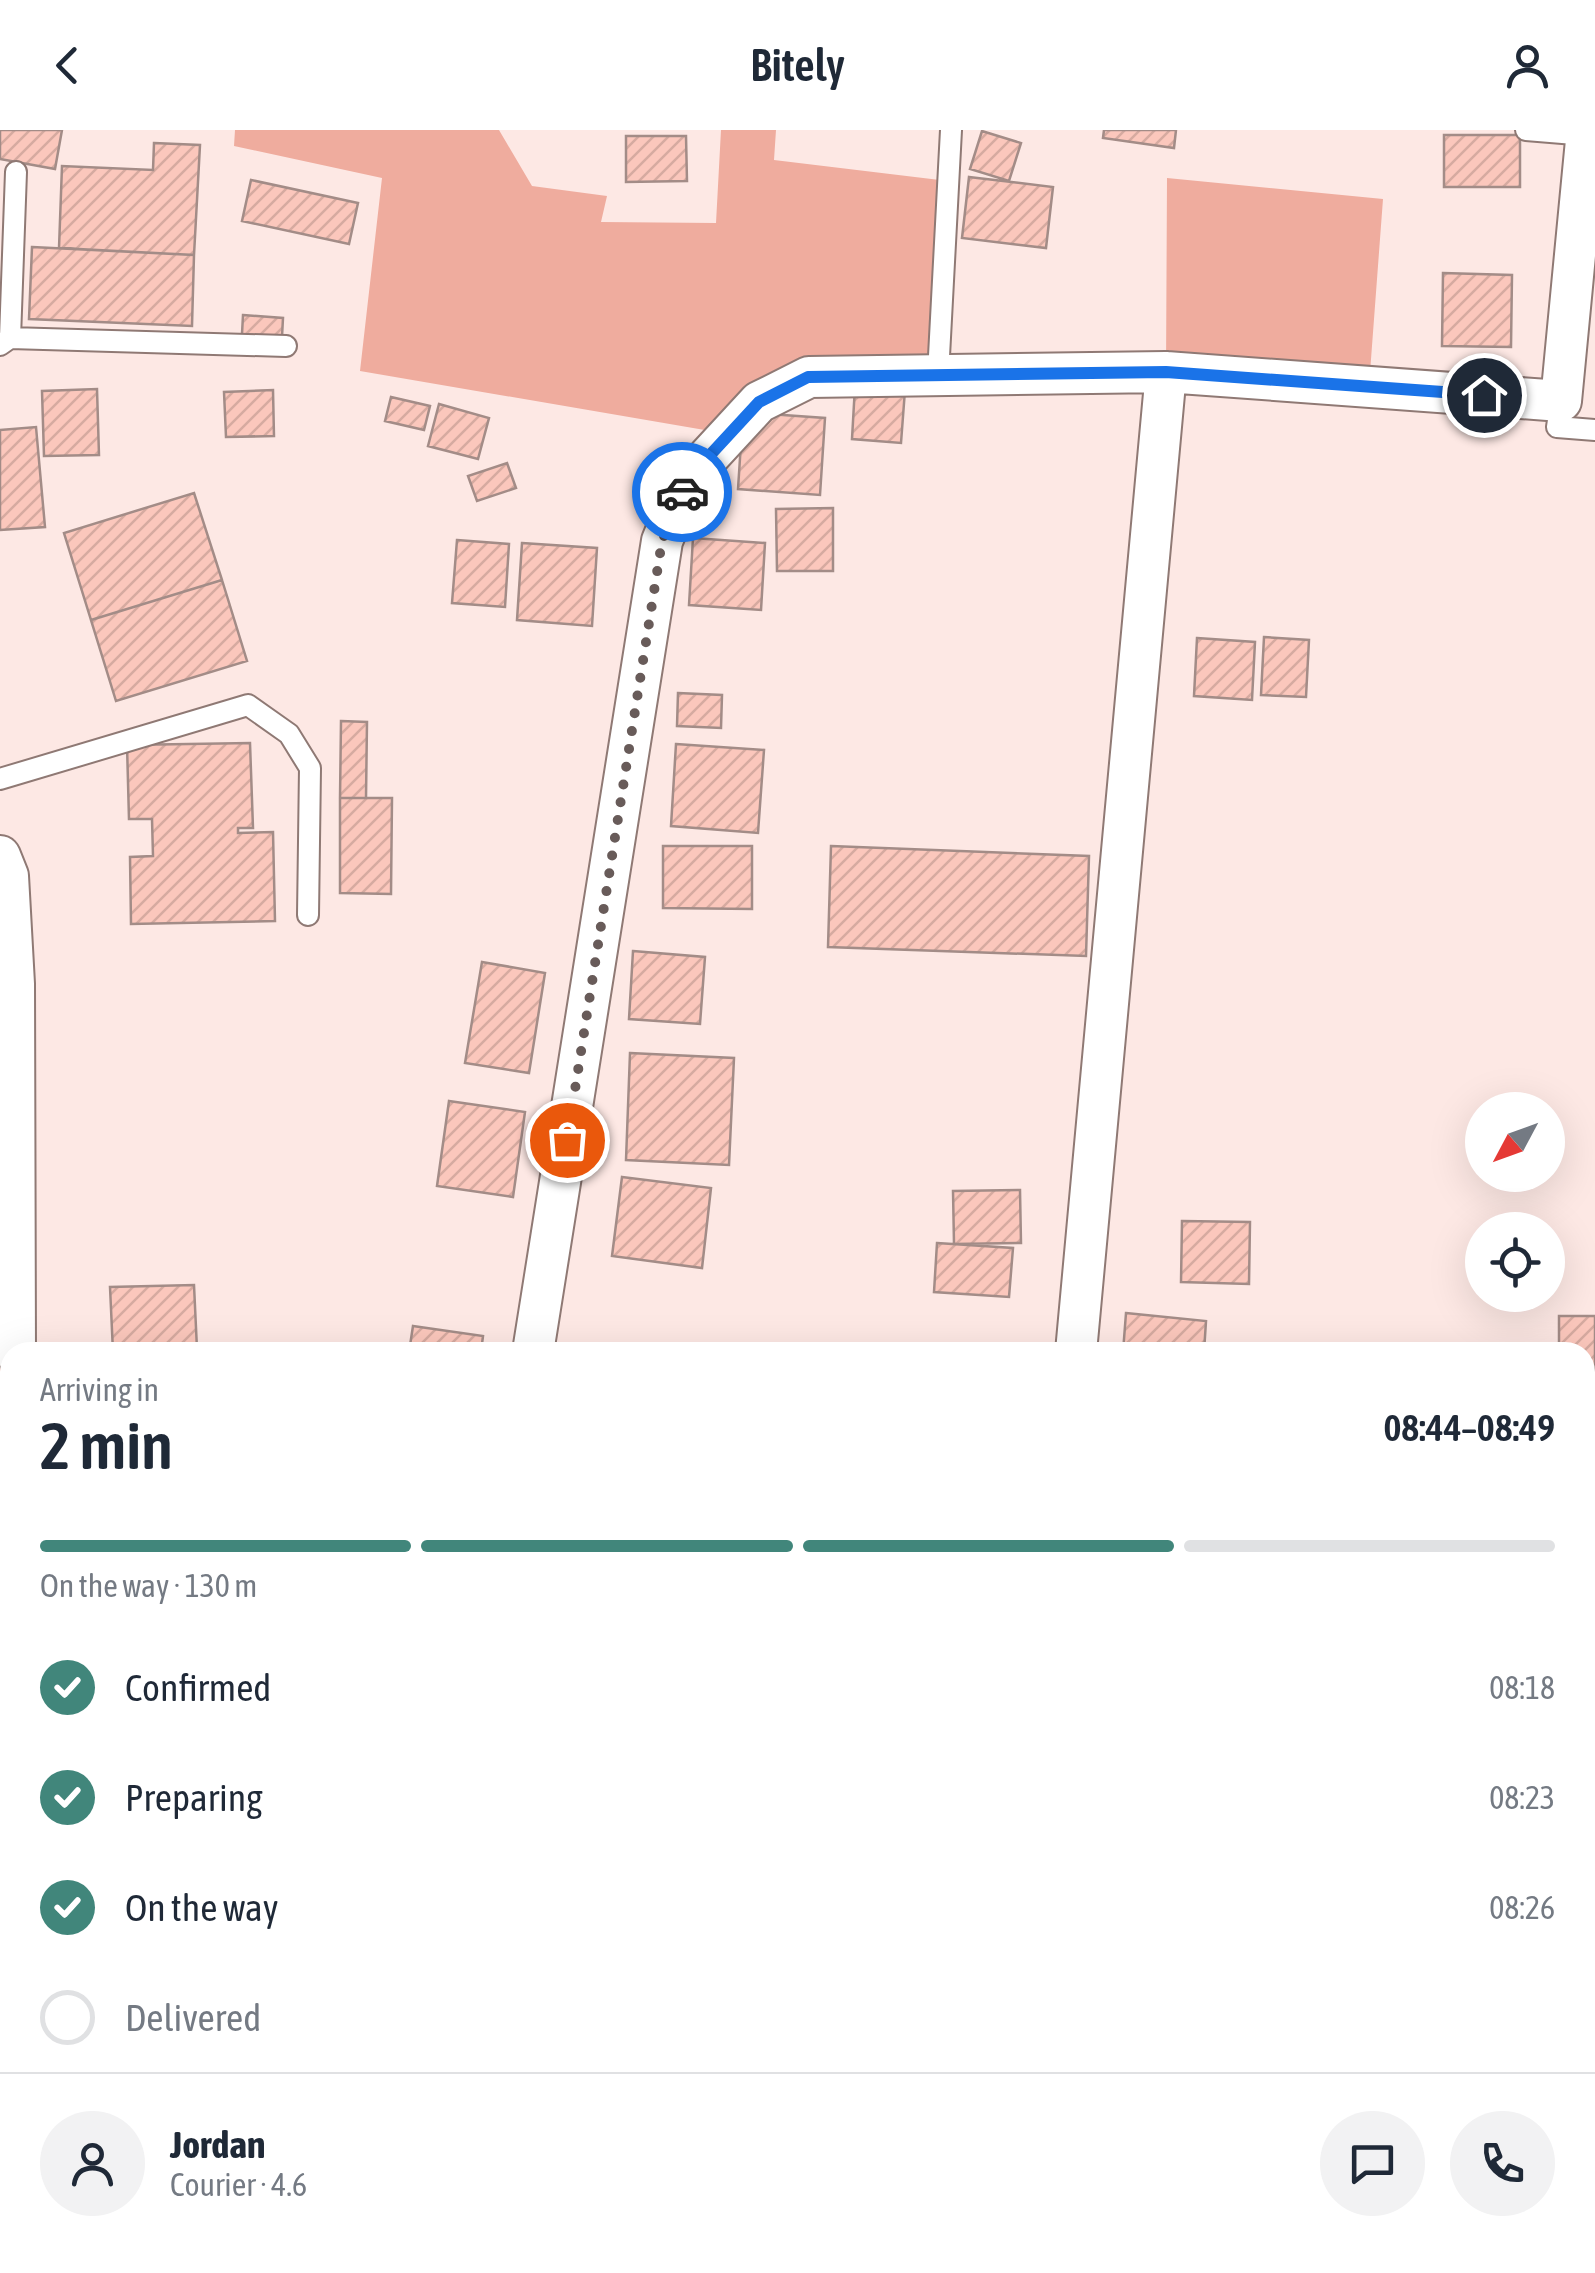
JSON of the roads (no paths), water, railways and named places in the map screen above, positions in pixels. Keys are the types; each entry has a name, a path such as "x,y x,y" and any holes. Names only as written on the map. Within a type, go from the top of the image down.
{"street":[{"path":"535,1342 662,541 687,480 759,402 808,377 1166,372 1561,401 1587,133"},
{"path":"1077,1342 1166,372"},
{"path":"0,856 8,876 14,984 15,1342"}],"lane":[{"path":"938,375 951,130"},
{"path":"1526,130 1587,133"},
{"path":"16,172 5,341 286,346"},
{"path":"1561,401 1557,428 1595,430"},
{"path":"0,780 248,704 289,734 310,768 308,915"}]}
